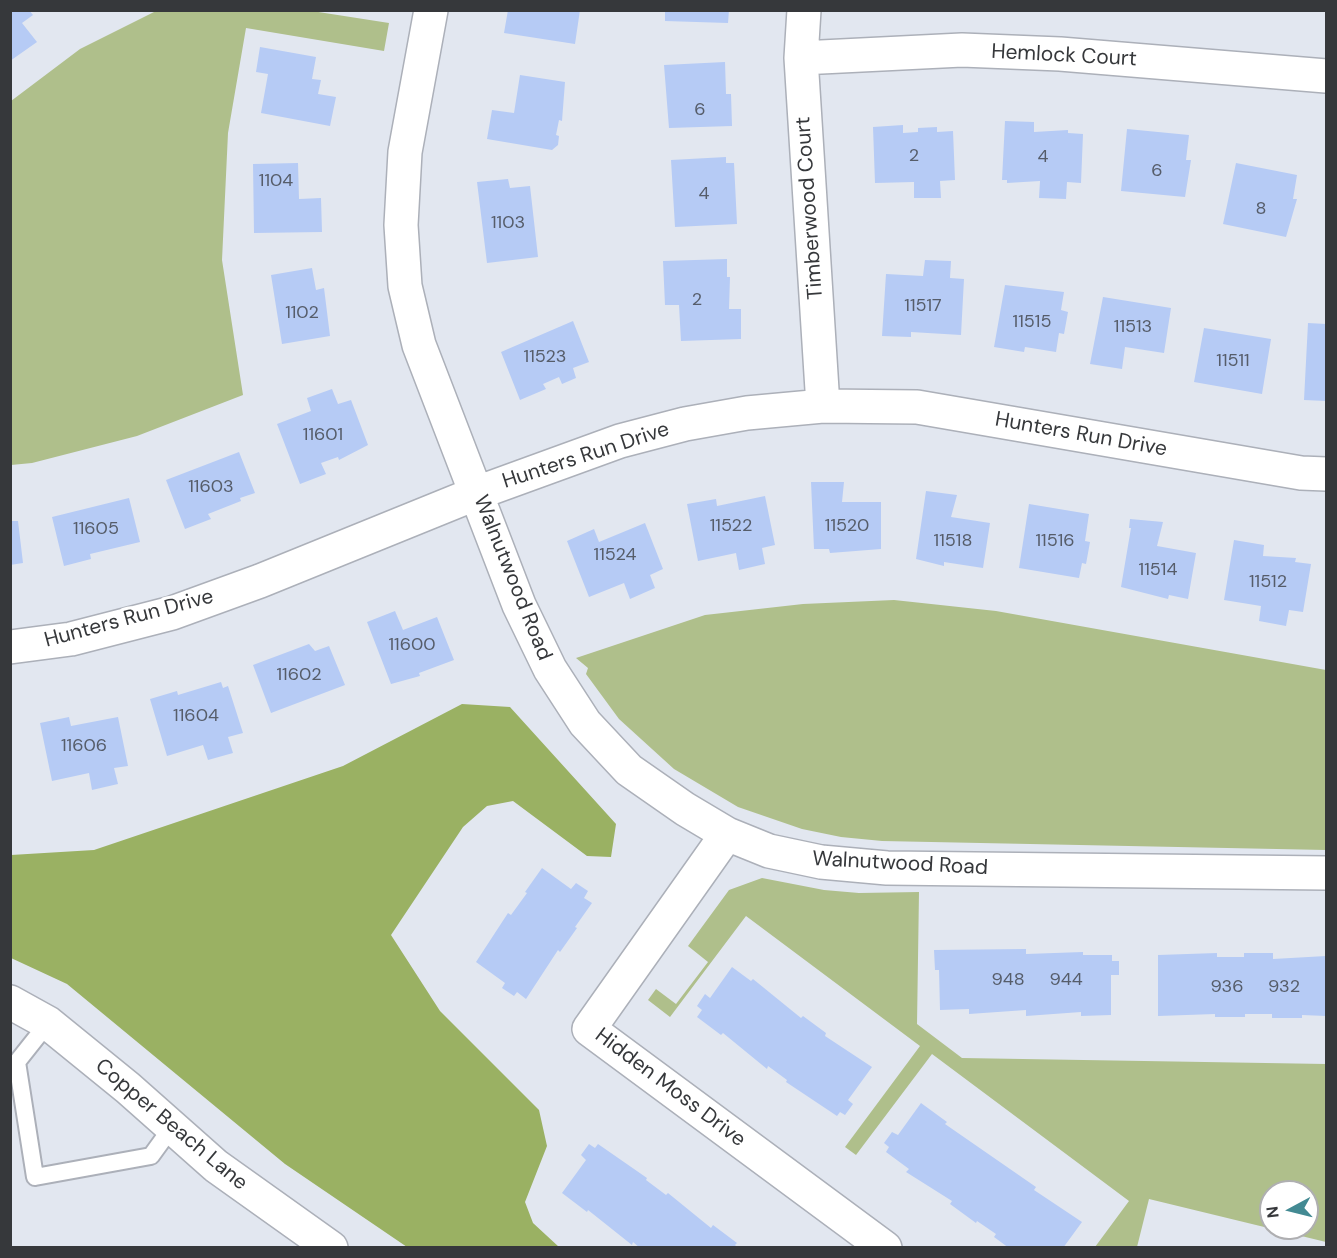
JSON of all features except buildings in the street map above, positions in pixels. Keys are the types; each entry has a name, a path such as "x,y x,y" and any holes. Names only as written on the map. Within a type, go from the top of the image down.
{"street":[{"name":"Walnutwood Road","path":"431,10 405,152 401,225 405,286 419,345 519,605 550,669 585,723 629,770 685,809 728,834 779,854 821,862 887,867 1326,873"},
{"name":"Timberwood Court","path":"804,10 801,58 823,406"},
{"name":"Hemlock Court","path":"801,58 962,50 1060,54 1326,76"},
{"name":"Hunters Run Drive","path":"10,647 71,639 172,613 260,581 477,493 620,441 685,424 747,413 823,406 917,407 1301,473 1326,474"},
{"name":"Hidden Moss Drive","path":"728,834 589,1029 885,1248"},
{"name":"Copper Beach Lane","path":"10,1002 48,1023 216,1166 331,1248"}],"lane":[{"path":"48,1023 17,1062 35,1177 151,1156 172,1127"}],"green space":[{"path":"156,11 312,11 389,23 384,51 246,28 228,133 222,260 243,395 137,436 32,463 11,465 11,101 80,49"},
{"path":"894,600 996,611 1326,670 1326,850 882,841 841,837 802,829 738,807 674,769 619,719 586,674 588,668 576,658 705,615 803,604"},
{"path":"462,704 510,707 616,824 611,857 587,856 513,801 487,806 463,827 391,935 440,1011 539,1110 547,1146 525,1202 533,1223 559,1247 407,1247 285,1164 67,984 11,958 11,855 94,850 343,766"},
{"path":"762,878 824,890 859,893 919,892 917,1024 962,1058 1326,1064 1326,1242 1318,1240 1319,1180 1259,1180 1259,1226 1149,1199 1137,1247 1095,1247 1129,1201 932,1054 856,1155 845,1147 920,1046 746,916 670,1017 648,1000 656,989 676,1004 708,962 688,946 729,890"}]}
